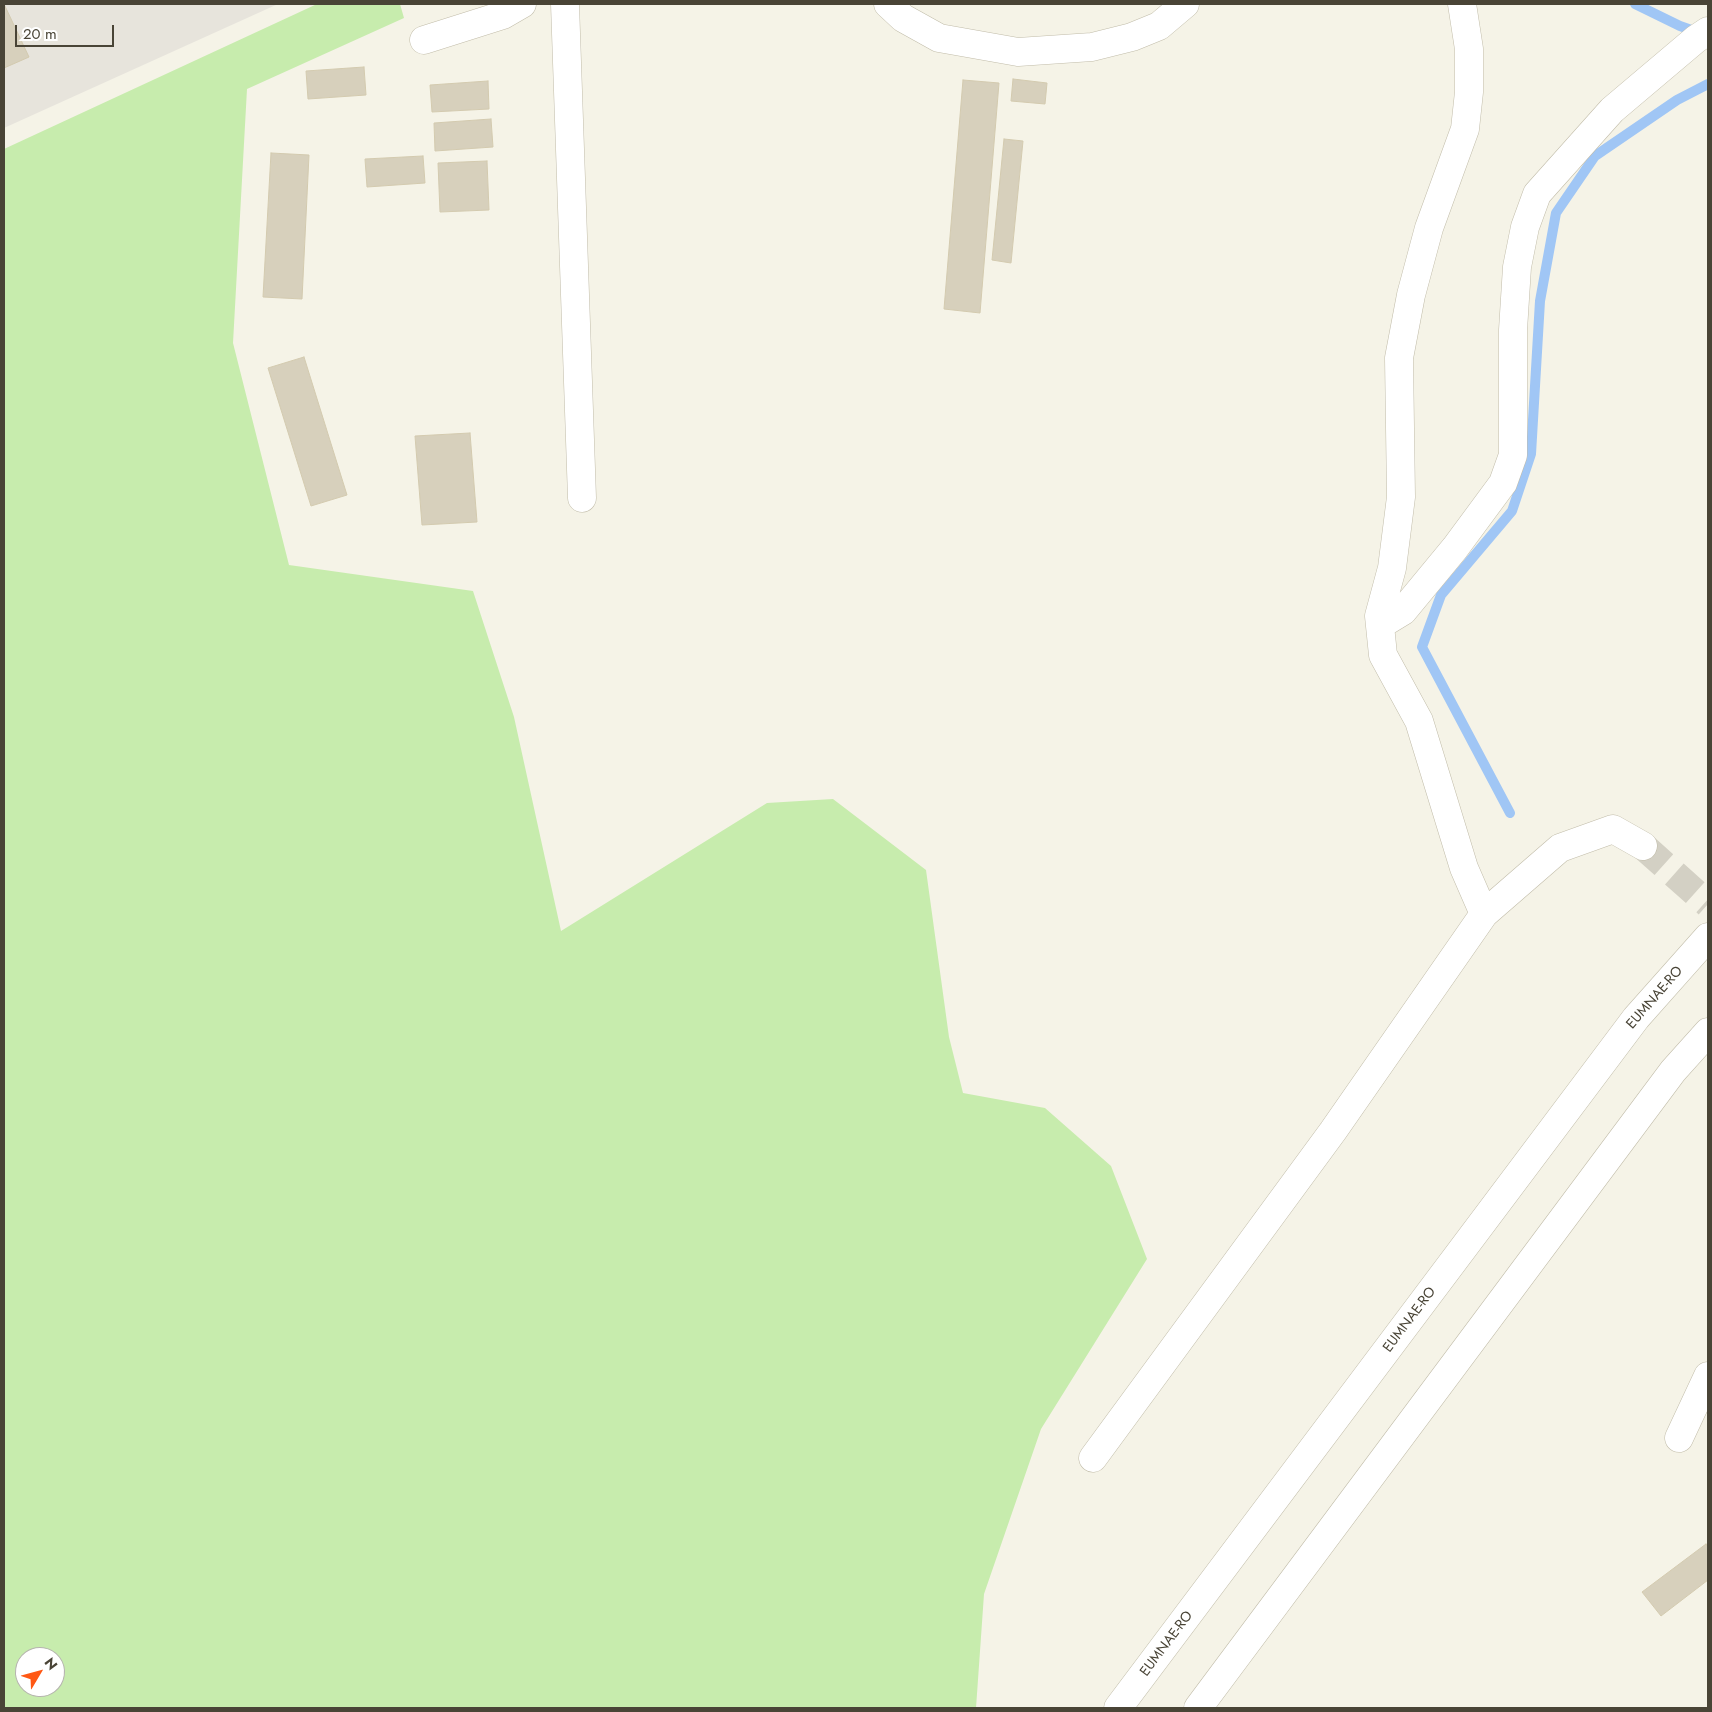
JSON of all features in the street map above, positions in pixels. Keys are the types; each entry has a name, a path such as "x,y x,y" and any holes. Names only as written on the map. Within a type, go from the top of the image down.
{"street":[{"path":"564,4 582,498"},
{"path":"888,4 903,18 939,38 1018,52 1092,47 1132,37 1159,26 1185,4"},
{"path":"1462,4 1469,49 1469,92 1465,129 1429,228 1410,295 1399,358 1401,497 1392,568 1379,616 1382,654 1419,721 1464,868 1484,914"},
{"path":"424,40 506,8"},
{"path":"1380,625 1403,612 1455,548 1503,482 1513,455 1513,330 1516,267 1537,194 1612,110 1708,31"},
{"path":"1093,1458 1333,1131 1484,914 1560,848 1613,829 1643,846"},
{"name":"EUMNAE-RO","path":"1118,1708 1636,1018 1708,937"},
{"path":"1198,1708 1673,1071 1708,1032"},
{"path":"1679,1438 1708,1376"}],"shaded area":[{"path":"4,4 278,4 4,128"}],"green space":[{"path":"317,4 400,4 404,18 247,89 233,343 289,565 473,591 514,717 561,931 767,803 833,799 926,870 949,1037 963,1093 1045,1108 1111,1166 1147,1259 1041,1429 984,1594 976,1708 4,1708 4,149"}],"building":[{"path":"4,4 29,57 4,68"},
{"path":"364,67 366,95 308,99 306,71"},
{"path":"1013,79 1047,83 1045,104 1011,101"},
{"path":"963,80 999,83 980,313 944,309"},
{"path":"488,81 489,109 432,112 430,85"},
{"path":"491,119 493,147 435,151 434,123"},
{"path":"1004,139 1023,141 1011,263 992,260"},
{"path":"271,153 309,155 302,299 263,297"},
{"path":"423,156 425,183 367,187 365,159"},
{"path":"487,161 489,210 440,212 438,163"},
{"path":"304,357 347,495 311,506 268,368"},
{"path":"470,433 477,522 422,525 415,436"},
{"path":"1706,1544 1708,1547 1708,1580 1661,1616 1642,1592"}],"waterway":[{"path":"1635,4 1680,26 1700,33"},
{"path":"1510,813 1422,647 1441,595 1512,511 1531,454 1540,301 1556,213 1595,156 1677,100 1708,84"}],"tunnel":[{"path":"1643,846 1708,904"}]}
